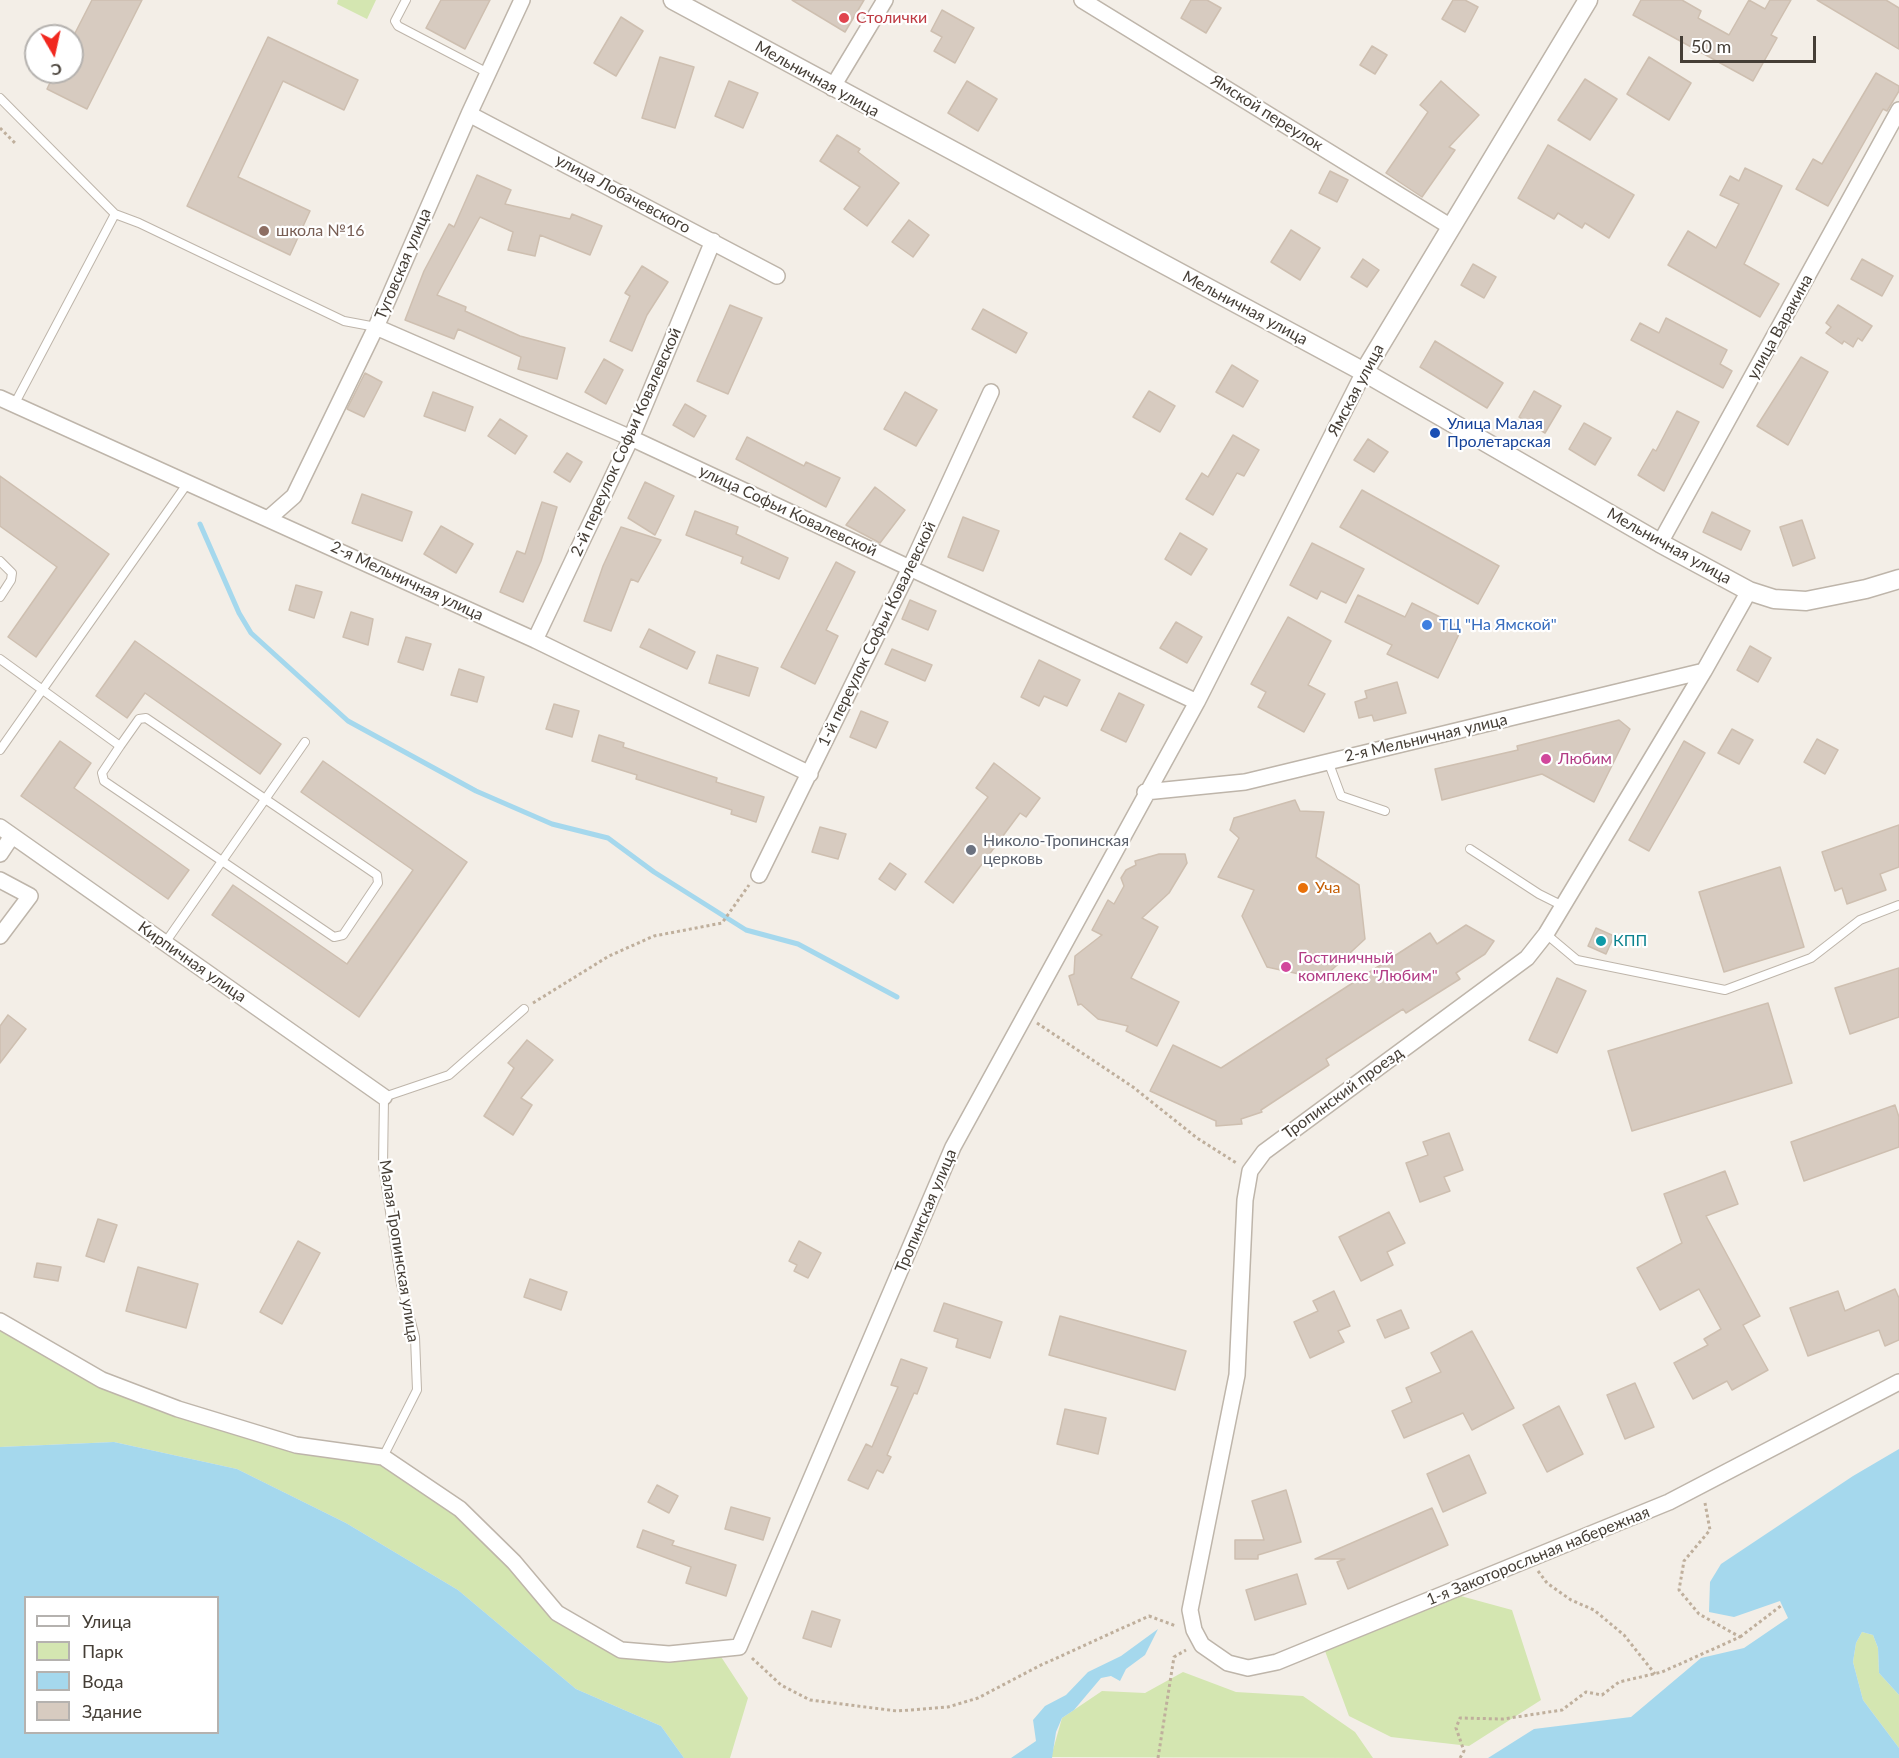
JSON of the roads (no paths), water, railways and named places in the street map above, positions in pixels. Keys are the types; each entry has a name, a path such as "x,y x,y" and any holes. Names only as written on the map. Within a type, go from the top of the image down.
{"street":[{"name":"Туговская улица","path":"269,518 294,496 376,327 469,114 522,0"},
{"name":"Мельничная улица","path":"673,0 832,88 1364,372 1660,543 1749,591 1795,602 1819,599 1899,579"},
{"path":"832,88 885,0"},
{"name":"Ямской переулок","path":"1083,0 1452,227"},
{"name":"Ямская улица","path":"1145,792 1197,702 1364,372 1588,0"},
{"name":"улица Варакина","path":"1660,543 1899,110"},
{"name":"улица Лобачевского","path":"469,114 777,276"},
{"name":"2-й переулок Софьи Ковалевской","path":"535,640 631,438 713,241"},
{"name":"улица Софьи Ковалевской","path":"376,327 631,438 1197,702"},
{"name":"1-й переулок Софьи Ковалевской","path":"759,875 910,568 991,392"},
{"name":"2-я Мельничная улица","path":"7,402 269,518 535,640 810,774"},
{"name":"Тропинский проезд","path":"1190,1610 1237,1375 1245,1200 1250,1171 1264,1152 1527,958 1546,934 1563,906 1704,671 1749,591"},
{"name":"2-я Мельничная улица","path":"1145,792 1245,782 1704,671"},
{"name":"Тропинская улица","path":"383,1457 460,1509 514,1562 557,1613 621,1650 669,1654 739,1647 953,1147 1145,792"},
{"path":"0,854 6,832"},
{"name":"Кирпичная улица","path":"6,832 384,1097"},
{"path":"0,880 30,896 0,936"},
{"path":"0,1321 102,1380 178,1409 296,1445 383,1457"},
{"name":"1-я Закоторосльная набережная","path":"1190,1610 1194,1630 1202,1645 1228,1663 1248,1668 1277,1662 1670,1502 1899,1382"}],"lane":[{"path":"406,0 395,21 398,26 489,74"},
{"path":"0,99 115,214 140,223 344,321 376,327"},
{"path":"7,402 115,214"},
{"path":"0,750 187,483"},
{"path":"0,561 12,573 11,580 0,597"},
{"path":"0,659 120,746"},
{"path":"146,718 265,799 377,875 378,883 342,935 334,936 222,861 104,781 102,773 138,719 146,718"},
{"path":"165,943 305,742"},
{"path":"1328,761 1341,796 1385,811"},
{"path":"1470,849 1539,894 1563,906"},
{"path":"1546,934 1578,960 1725,990 1811,958 1860,921 1899,905"},
{"path":"384,1097 449,1075 524,1009"},
{"name":"Малая Тропинская улица","path":"383,1457 417,1390 415,1337 401,1284 382,1166 384,1097"}],"water":[{"path":"114,1442 237,1469 346,1523 458,1590 576,1689 661,1726 684,1758 0,1758 0,1447"},
{"path":"1899,1449 1899,1695 1879,1673 1878,1648 1873,1635 1862,1632 1856,1643 1853,1662 1863,1700 1899,1748 1899,1758 1488,1758 1534,1729 1631,1717 1701,1658 1744,1648 1788,1618 1780,1601 1734,1617 1709,1612 1710,1582 1721,1564 1853,1476"},
{"path":"1158,1629 1145,1655 1126,1669 1120,1681 1111,1676 1101,1678 1074,1710 1062,1718 1056,1732 1052,1758 1011,1758 1036,1741 1033,1720 1045,1706 1066,1695 1088,1672 1121,1656"}],"waterway":[{"path":"200,524 239,613 251,633 348,721 476,791 552,824 608,838 654,872 746,930 798,944 897,997"}],"place":[{"name":"Столички","path":"844,18"},
{"name":"школа №16","path":"264,231"},
{"name":"Улица Малая Пролетарская","path":"1435,433"},
{"name":"ТЦ \"На Ямской\"","path":"1427,625"},
{"name":"Любим","path":"1546,759"},
{"name":"Николо-Тропинская церковь","path":"971,850"},
{"name":"Уча","path":"1303,888"},
{"name":"КПП","path":"1601,941"},
{"name":"Гостиничный комплекс \"Любим\"","path":"1286,967"}]}
